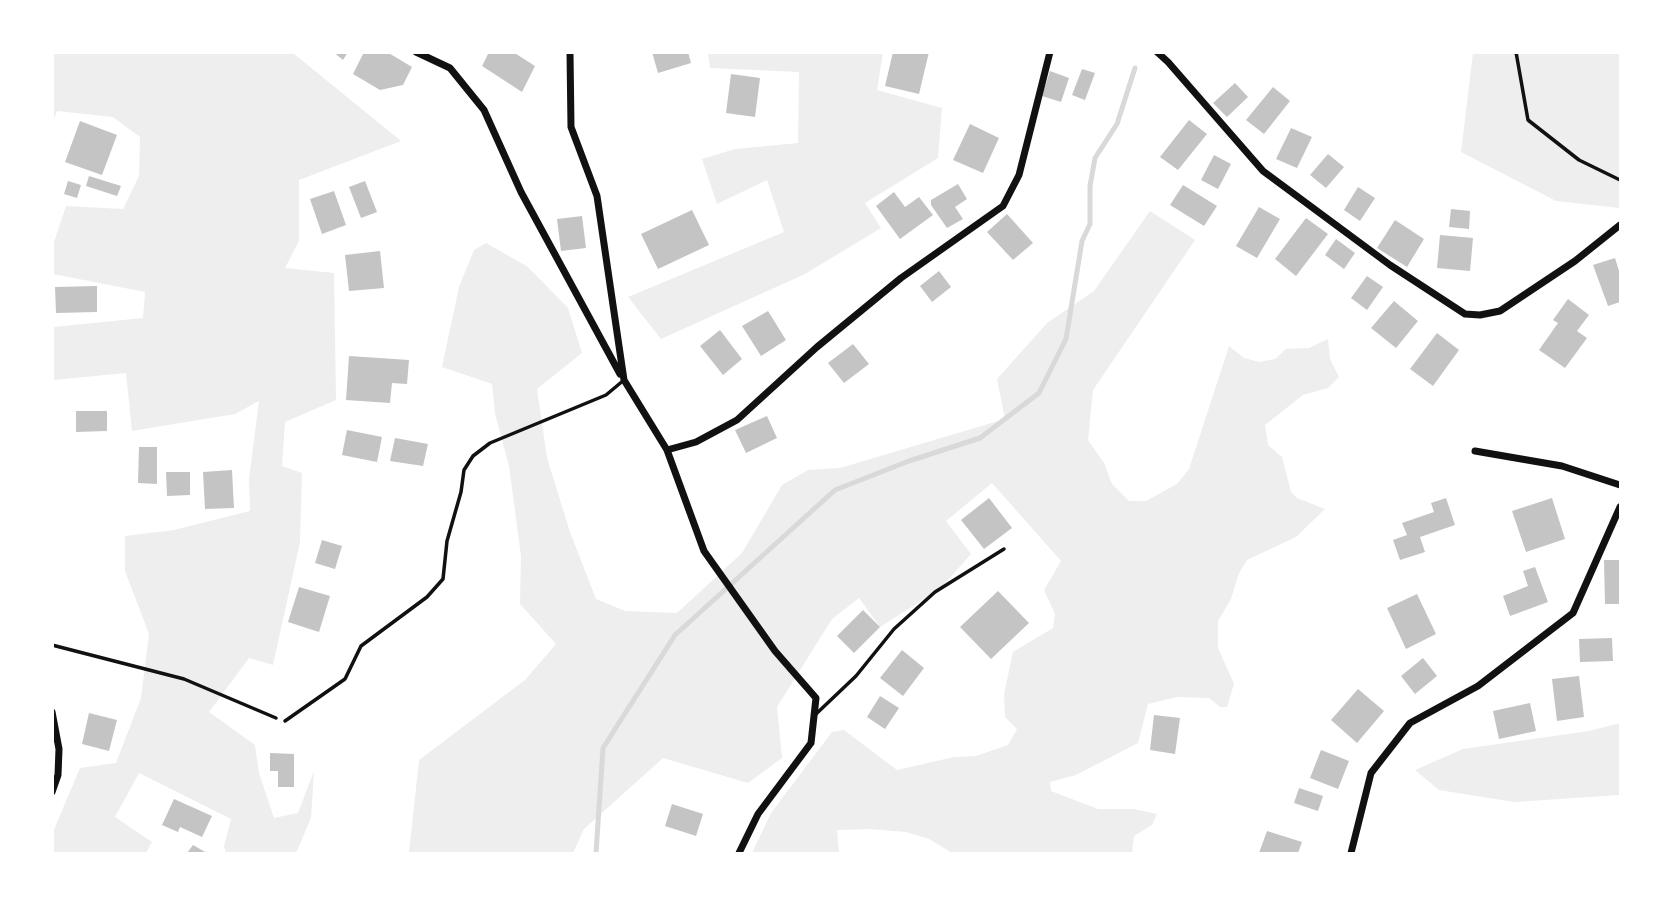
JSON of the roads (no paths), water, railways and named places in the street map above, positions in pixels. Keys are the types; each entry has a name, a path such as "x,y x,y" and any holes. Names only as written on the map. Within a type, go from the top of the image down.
{"street":[{"path":"416,52 450,68 484,110 521,192 624,380 667,450 704,551 775,651 816,698 811,743 758,814 739,853"},
{"path":"569,52 571,127 597,196 624,380"},
{"path":"667,450 696,442 737,420 817,347 891,286 1003,206 1019,175 1050,52"},
{"path":"1157,52 1263,172 1390,265 1465,314 1480,315 1500,311 1575,261 1620,225"},
{"path":"1475,451 1562,466 1620,485"},
{"path":"1351,853 1371,773 1394,743 1410,723 1478,686 1573,613 1620,507"},
{"path":"52,712 59,749 58,775 52,792"}],"lane":[{"path":"285,721 345,679 361,646 427,597 443,579 447,541 461,492 464,470 473,456 489,443 606,395 624,380"},
{"path":"814,716 856,676 894,629 935,592 1004,550"}],"waterway":[{"path":"596,853 603,748 675,635 835,490 909,461 980,438 1039,393 1066,339 1082,241 1090,224 1090,186 1095,158 1117,124 1135,68"}]}
